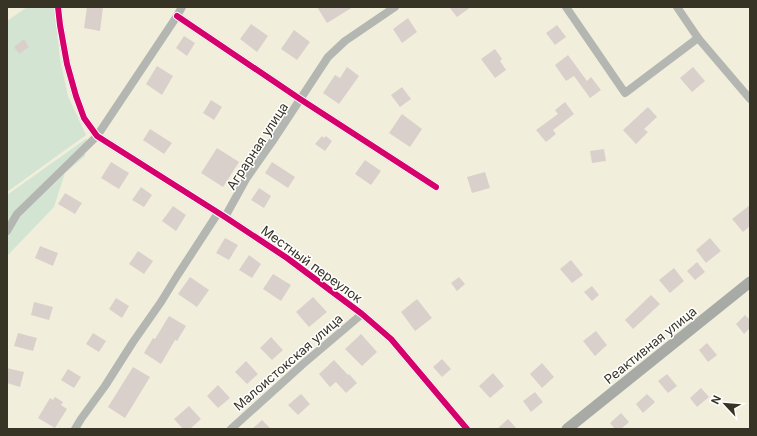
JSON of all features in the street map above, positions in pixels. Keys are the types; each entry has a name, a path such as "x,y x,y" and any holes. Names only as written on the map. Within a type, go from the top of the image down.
{"main road":[{"name":"Реактивная улица","path":"567,429 750,282"}],"street":[{"path":"58,7 67,64 76,96 84,118 97,136"},
{"path":"7,231 17,214 97,136 182,7"},
{"name":"Аграрная улица","path":"75,429 177,276 222,215 328,57 345,41 395,7"},
{"path":"566,7 625,93 698,38"},
{"path":"677,7 698,38 750,99"},
{"path":"177,16 300,99 436,187"},
{"name":"Местный переулок","path":"97,136 287,258 362,314 391,339 467,429"},
{"name":"Малоистокская улица","path":"231,429 303,364 362,314"}],"green space":[{"path":"27,7 54,7 60,59 68,96 86,135 7,192 7,21"},
{"path":"87,138 85,156 65,173 54,207 7,256 7,195"}],"building":[{"path":"87,7 103,7 100,31 84,28"},
{"path":"317,7 353,7 327,23"},
{"path":"449,7 471,7 457,17"},
{"path":"408,18 417,32 402,43 393,29"},
{"path":"251,24 268,36 257,52 240,39"},
{"path":"557,25 566,37 555,45 546,33"},
{"path":"294,30 310,42 297,60 281,49"},
{"path":"184,36 195,43 187,56 176,48"},
{"path":"24,39 29,47 19,54 14,47"},
{"path":"495,49 502,59 500,61 506,70 495,78 481,59"},
{"path":"568,55 587,81 591,77 601,90 590,98 574,76 566,81 555,65"},
{"path":"157,66 173,76 162,95 146,84"},
{"path":"347,67 359,76 339,104 323,93 335,75 340,78"},
{"path":"693,67 705,81 692,92 680,78"},
{"path":"402,87 411,99 400,107 391,95"},
{"path":"211,100 222,107 214,120 203,113"},
{"path":"565,102 574,114 553,130 556,134 546,142 536,130 558,114 555,110"},
{"path":"648,107 657,117 644,129 648,132 636,144 623,130"},
{"path":"402,114 422,129 410,147 389,133"},
{"path":"150,129 172,143 164,154 143,140"},
{"path":"322,136 324,138 326,136 332,141 325,151 315,144"},
{"path":"217,148 239,162 223,187 201,173"},
{"path":"604,149 606,161 592,163 590,151"},
{"path":"365,160 381,171 371,185 355,174"},
{"path":"111,162 129,173 119,189 101,178"},
{"path":"272,162 295,177 288,188 265,173"},
{"path":"485,172 490,188 472,193 467,177"},
{"path":"141,187 152,195 144,207 132,200"},
{"path":"259,188 271,196 264,208 251,200"},
{"path":"65,193 82,203 75,214 58,204"},
{"path":"750,205 750,226 743,232 732,219"},
{"path":"173,206 186,215 176,231 162,221"},
{"path":"225,238 238,245 229,260 216,253"},
{"path":"710,238 721,251 706,263 696,250"},
{"path":"40,246 58,253 53,266 35,258"},
{"path":"138,251 153,261 144,274 129,264"},
{"path":"249,255 261,264 252,278 239,270"},
{"path":"571,260 583,275 572,283 560,269"},
{"path":"697,262 705,272 695,280 687,271"},
{"path":"674,268 684,281 670,293 659,280"},
{"path":"273,274 291,285 281,301 263,289"},
{"path":"190,277 209,290 197,307 178,294"},
{"path":"459,277 465,284 457,291 451,283"},
{"path":"592,286 599,295 592,301 584,292"},
{"path":"651,295 660,304 633,329 625,320"},
{"path":"313,297 327,312 309,327 296,312"},
{"path":"116,298 129,306 122,318 109,309"},
{"path":"417,299 432,318 415,331 401,312"},
{"path":"34,302 53,307 49,320 31,315"},
{"path":"745,315 750,320 750,328 744,334 736,324"},
{"path":"169,316 186,326 177,341 175,340 161,364 144,353 153,338 155,339"},
{"path":"596,331 607,345 595,356 583,341"},
{"path":"18,333 37,338 33,351 14,346"},
{"path":"93,333 106,341 99,352 86,344"},
{"path":"361,334 377,352 362,366 345,349"},
{"path":"271,337 283,350 272,360 260,348"},
{"path":"707,343 717,355 708,362 699,350"},
{"path":"442,359 451,369 442,377 433,367"},
{"path":"334,360 357,383 346,393 336,382 330,387 319,374"},
{"path":"246,361 258,374 247,384 235,372"},
{"path":"542,363 554,377 542,388 530,374"},
{"path":"133,367 150,377 125,418 108,407"},
{"path":"7,368 24,372 20,387 7,383"},
{"path":"68,369 81,377 74,388 61,380"},
{"path":"493,373 504,386 490,398 479,386"},
{"path":"667,374 677,386 668,393 658,381"},
{"path":"218,385 230,398 218,408 207,396"},
{"path":"701,388 709,397 697,407 690,398"},
{"path":"535,392 543,402 531,412 523,401"},
{"path":"301,394 310,404 298,415 288,405"},
{"path":"647,394 655,402 643,413 636,404"},
{"path":"55,397 63,402 61,405 67,409 55,428 38,418 50,398 53,400"},
{"path":"189,406 201,419 190,429 183,429 174,419"},
{"path":"621,413 629,422 621,429 615,429 610,423"},
{"path":"508,419 517,429 497,429"},
{"path":"262,420 271,429 252,429"}],"cycle path":[{"path":"58,7 67,64 76,96 84,118 97,136 287,258 362,314 391,339 467,429"},
{"path":"177,16 300,99 436,187"}]}
